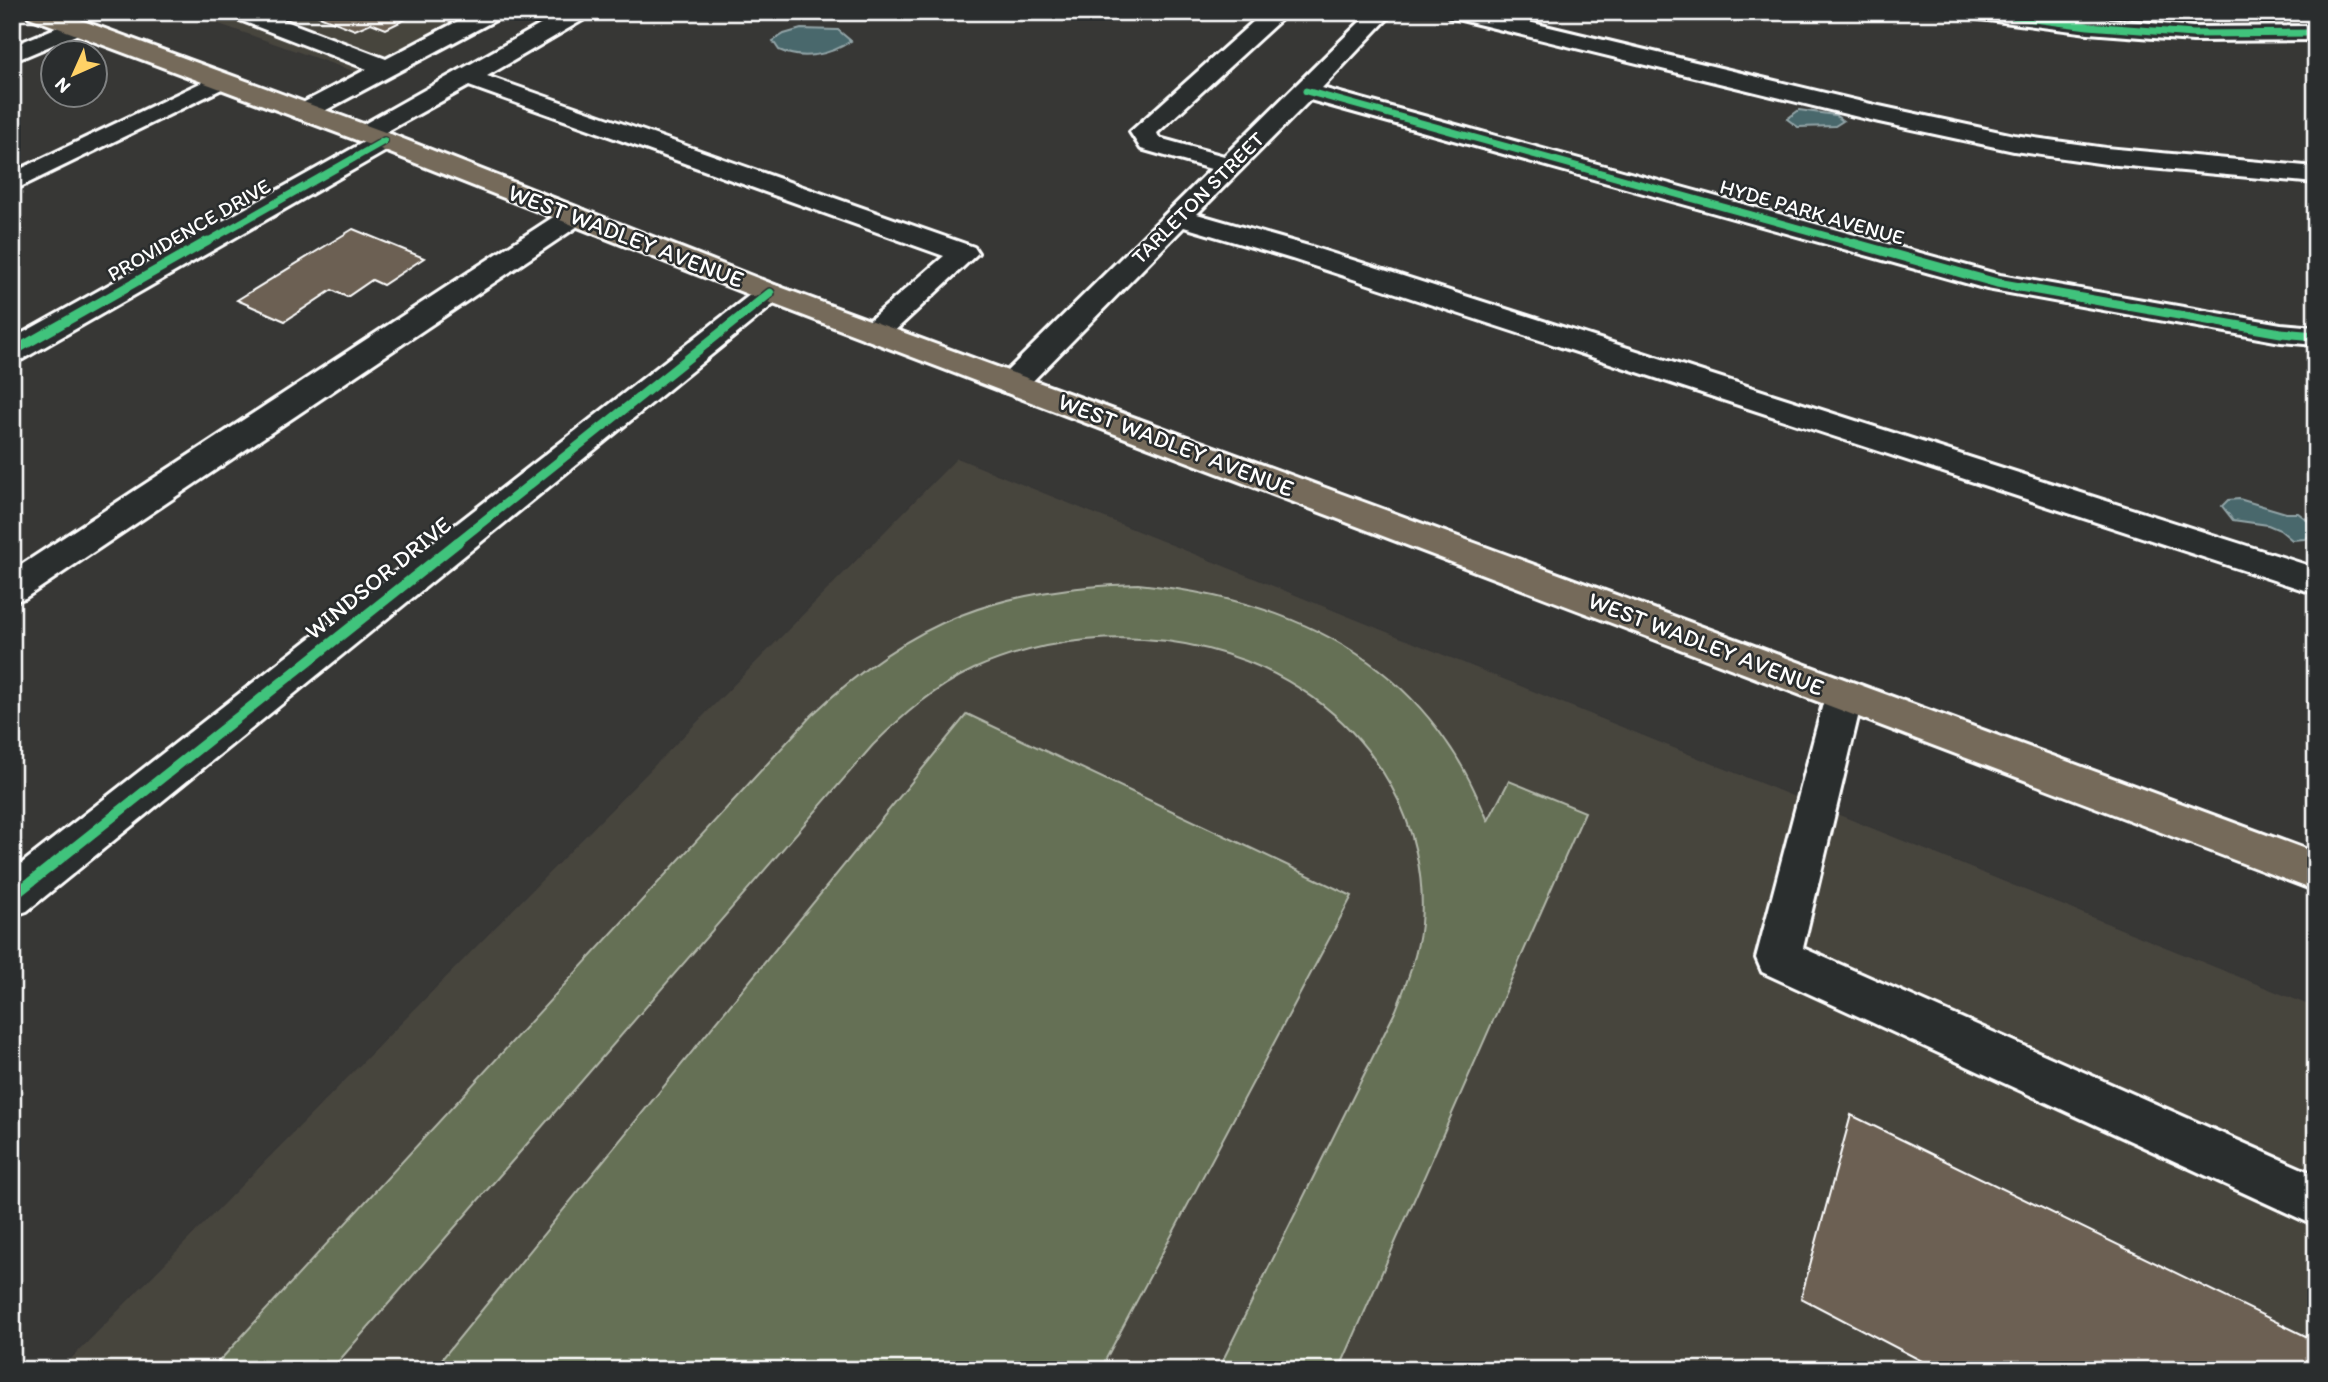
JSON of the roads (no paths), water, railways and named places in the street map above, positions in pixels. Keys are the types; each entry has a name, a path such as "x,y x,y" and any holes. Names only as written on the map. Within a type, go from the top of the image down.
{"main road":[{"name":"WEST WADLEY AVENUE","path":"62,18 770,293 2316,873"}],"street":[{"path":"240,12 387,68"},
{"path":"304,112 493,12"},
{"name":"PROVIDENCE DRIVE","path":"12,352 374,138 467,77 580,12"},
{"name":"TARLETON STREET","path":"1012,384 1383,12"},
{"path":"1457,12 1879,114 2014,143 2106,156 2316,175"},
{"path":"1980,12 2088,26 2193,34 2316,33"},
{"path":"1230,166 1150,143 1143,132 1277,13"},
{"path":"12,55 62,18"},
{"path":"467,77 964,253 875,332"},
{"path":"12,183 219,81"},
{"name":"HYDE PARK AVENUE","path":"1306,91 1997,283 2281,333 2316,336"},
{"path":"12,589 574,216"},
{"path":"1178,217 1302,253 2316,581"},
{"name":"WINDSOR DRIVE","path":"12,897 770,293"},
{"path":"1844,696 1778,958 2316,1201"}],"water":[{"path":"801,29 838,30 851,41 834,50 807,56 779,50 773,41 784,34"},
{"path":"1799,110 1835,115 1843,121 1835,126 1798,127 1787,119"},
{"path":"2239,499 2286,513 2298,513 2310,522 2314,532 2305,539 2292,540 2280,530 2268,525 2233,520 2222,506 2228,500"}]}
